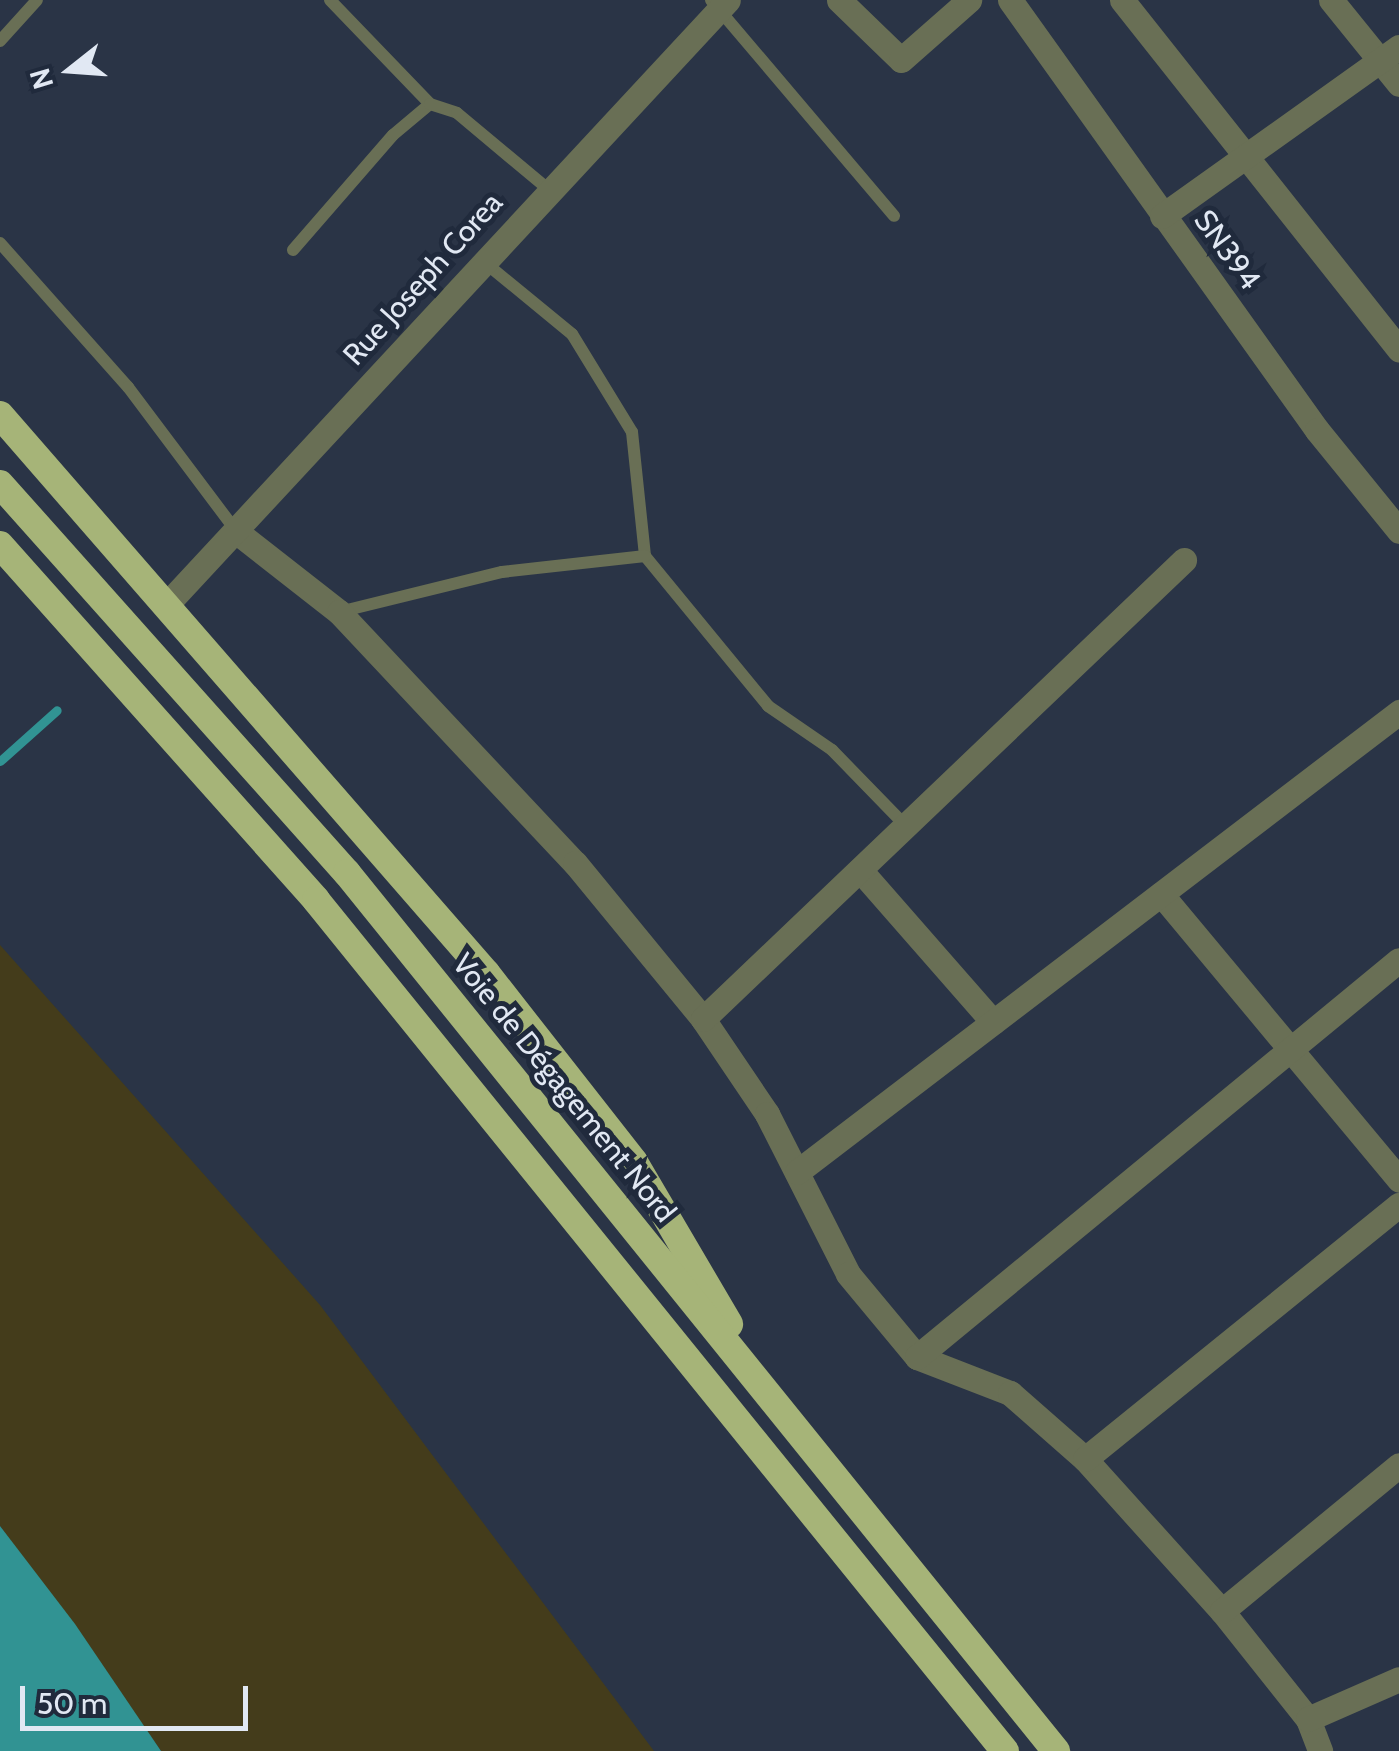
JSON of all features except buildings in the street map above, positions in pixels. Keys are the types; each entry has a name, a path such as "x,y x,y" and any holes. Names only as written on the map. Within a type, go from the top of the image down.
{"highway":[{"path":"0,415 486,973 634,1162 720,1303 743,1359"},
{"name":"Voie de Dégagement Nord","path":"0,484 347,873 1056,1751"},
{"path":"0,545 328,916 1005,1751"}],"street":[{"path":"839,0 901,60 969,0"},
{"name":"SN394","path":"1010,0 1162,216 1398,527"},
{"path":"1122,0 1399,349"},
{"path":"1331,0 1390,55 1399,84"},
{"name":"Rue Joseph Corea","path":"167,604 238,534 482,260 719,3"},
{"path":"1162,216 1390,55"},
{"path":"238,534 339,612 574,863 703,1019 797,1172 848,1274 917,1357 1010,1393 1085,1459 1222,1611 1308,1719 1320,1751"},
{"path":"703,1019 1184,560"},
{"path":"797,1172 1399,712"},
{"path":"860,870 993,1022"},
{"path":"1161,894 1399,1180"},
{"path":"917,1357 1399,960"},
{"path":"1085,1459 1399,1205"},
{"path":"1222,1611 1399,1465"},
{"path":"1308,1719 1399,1678"}],"lane":[{"path":"0,42 37,0"},
{"path":"330,0 430,104 456,113 549,190"},
{"path":"719,3 894,216"},
{"path":"294,250 393,135 430,104"},
{"path":"0,243 128,387 238,534"},
{"path":"482,260 572,334 632,432 645,556 768,706 832,750 906,826"},
{"path":"339,612 534,566 645,556"}],"sand":[{"path":"0,945 320,1305 654,1751 161,1751 0,1526"}],"shaded area":[{"path":"0,1526 75,1624 161,1751 0,1751"}],"waterway":[{"path":"0,761 57,710"}]}
